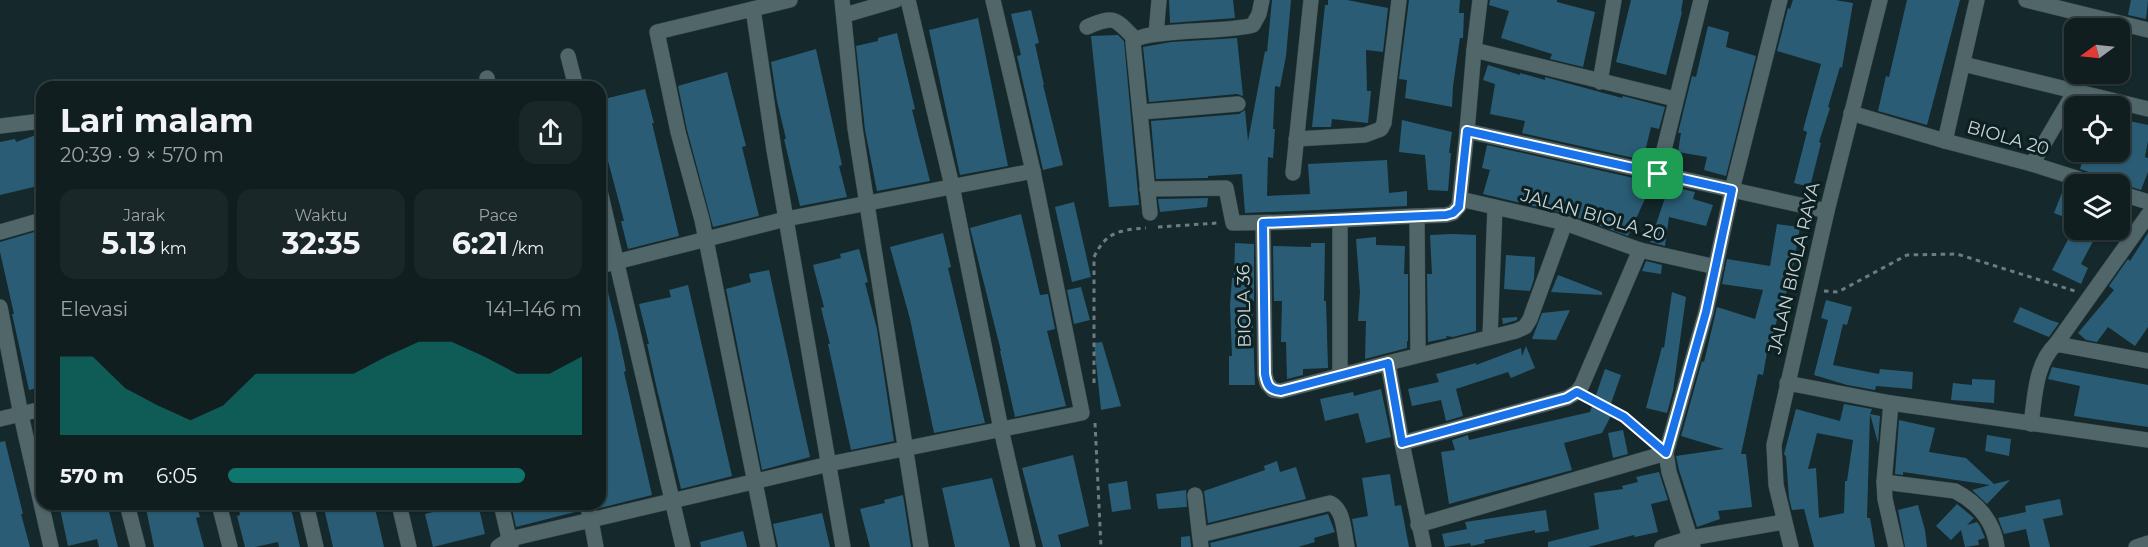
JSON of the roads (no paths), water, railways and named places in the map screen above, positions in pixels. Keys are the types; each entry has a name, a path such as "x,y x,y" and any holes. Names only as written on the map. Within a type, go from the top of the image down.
{"street":[{"path":"768,547 706,239 675,120 657,32 790,0"},
{"path":"896,0 843,7 850,86 867,204 921,547"},
{"path":"908,0 952,186 1000,429 1028,547"},
{"path":"502,510 506,544 591,520 829,464 1082,414 1033,171 993,0"},
{"path":"1156,34 1159,0"},
{"path":"1135,39 1156,34 1254,25 1262,0"},
{"path":"1293,173 1311,0"},
{"path":"1296,139 1354,136 1381,129 1384,123 1399,0"},
{"path":"1148,189 1226,188 1233,223 1340,221 1453,213 1459,207 1480,0"},
{"path":"1600,82 1614,0"},
{"path":"1658,174 1701,0"},
{"path":"1692,543 1669,472 1666,453 1706,312 1732,190 1780,0"},
{"name":"JALAN BIOLA RAYA","path":"1791,547 1776,485 1773,464 1774,445 1827,211 1880,0"},
{"path":"1945,141 1977,0"},
{"path":"2026,0 2148,30"},
{"path":"753,9 786,219 843,547"},
{"path":"1087,27 1106,19 1117,21 1135,39"},
{"path":"1135,39 1133,42 1142,112 1150,213"},
{"path":"1474,50 1675,99"},
{"path":"568,56 574,81"},
{"path":"1963,64 2148,109"},
{"path":"2032,164 2075,91"},
{"path":"1142,112 1238,104"},
{"name":"BIOLA 20","path":"1851,113 2064,174"},
{"path":"0,126 36,122"},
{"path":"1467,131 1827,211"},
{"path":"606,264 786,219 1033,171"},
{"path":"2130,196 2148,202"},
{"name":"JALAN BIOLA 20","path":"1460,199 1564,223 1640,250 1716,267"},
{"path":"1490,337 1495,207"},
{"path":"2031,424 2038,375 2044,359 2148,215"},
{"path":"1417,216 1418,355"},
{"path":"606,218 683,547"},
{"path":"1340,221 1340,375 1520,330 1528,324 1564,223"},
{"path":"0,232 36,222"},
{"name":"BIOLA 36","path":"1263,223 1265,374 1269,387 1281,391 1340,375"},
{"path":"1402,443 1567,398 1577,392 1640,250"},
{"path":"0,307 36,481"},
{"path":"2056,344 2145,356"},
{"path":"1388,363 1424,547"},
{"path":"1787,384 1891,403 2148,440"},
{"path":"1891,403 1884,482 1885,499 1896,547"},
{"path":"0,419 36,411"},
{"path":"1418,525 1666,453"},
{"path":"1884,482 1955,491 1963,495 1990,523 1995,533 1997,547"},
{"path":"1195,495 1200,541 1330,503 1335,505 1341,516 1347,547"},
{"path":"43,510 51,547"},
{"path":"129,510 138,547"},
{"path":"221,510 230,547"},
{"path":"307,510 316,547"},
{"path":"400,510 408,547"},
{"path":"588,510 596,547"},
{"path":"1662,547 1692,543 1784,522"},
{"path":"2136,547 2148,543"}]}
